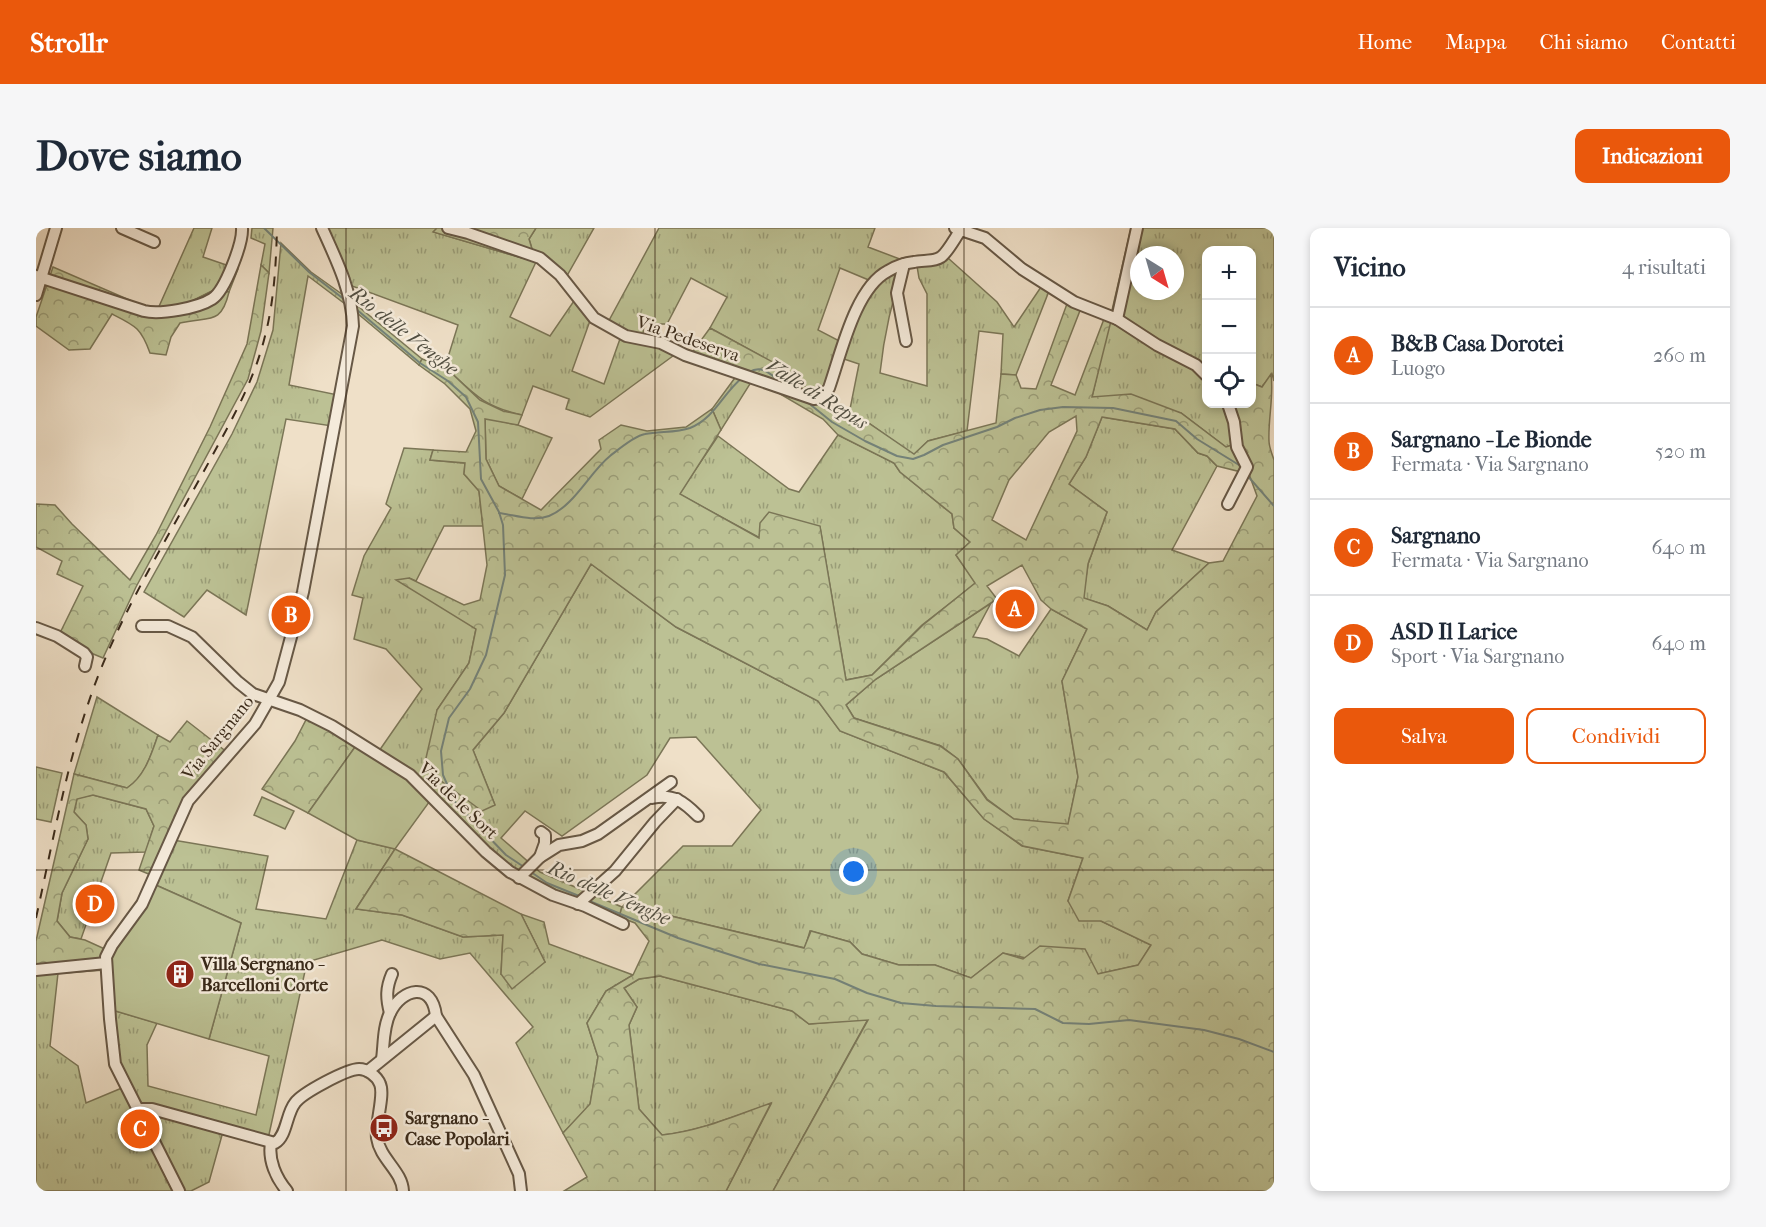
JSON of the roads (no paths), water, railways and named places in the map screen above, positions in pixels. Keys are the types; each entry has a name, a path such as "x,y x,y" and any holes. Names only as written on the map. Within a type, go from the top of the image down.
{"street":[{"path":"36,295 39,277 56,228"},
{"path":"122,228 154,242"},
{"path":"39,277 154,314 205,303 216,296 221,289 241,240 242,228"},
{"name":"Via Sargnano","path":"179,1191 120,1075 113,1055 106,963 112,945 142,904 188,801 255,724 270,701 285,662 305,582 352,326 351,304 322,228"},
{"name":"Via Pedeserva","path":"448,228 540,258 560,275 590,314 609,328 632,337 661,343 685,356 805,397 818,399 827,392 859,304 868,286 880,275 904,264 942,257 957,230 985,238 1022,269 1074,302 1117,318 1157,345 1196,365 1202,371"},
{"path":"1117,318 1137,228"},
{"path":"904,264 897,293 906,341"},
{"path":"1228,504 1245,472 1237,447 1234,422 1229,408"},
{"name":"Via de le Sort","path":"142,626 168,626 192,637 245,688 270,701 300,710 332,726 410,775 499,864 529,868 553,895 583,899 623,924"},
{"path":"36,628 57,636 84,653 87,657 85,666"},
{"path":"529,868 559,845 582,841 598,834 671,782"},
{"path":"648,798 670,796 684,802 698,816"},
{"path":"583,899 615,871 677,799"},
{"path":"529,868 545,843 545,835 541,832"},
{"path":"36,970 106,963"},
{"path":"390,1013 386,994 392,974"},
{"path":"382,1059 385,1027 390,1013 405,997 416,992 429,996 436,1016 474,1075 519,1174 521,1191"},
{"path":"368,1071 436,1016"},
{"path":"139,1112 142,1109 152,1109 272,1143 280,1139 290,1111 300,1096 353,1070 368,1071 376,1077 381,1087 377,1126 379,1146 400,1179 403,1191"},
{"path":"272,1143 270,1157 273,1167 287,1191"}],"waterway":[{"name":"Rio delle Venghe","path":"264,228 309,272 345,300"},
{"name":"Rio delle Venghe","path":"356,309 420,363 448,381 466,397 478,422 481,479 499,512 503,525 505,575 486,655 470,689 449,718 441,751 443,775 455,802 506,855 524,867"},
{"name":"Valle di Repus","path":"749,372 763,370 782,383"},
{"name":"Valle di Repus","path":"499,513 524,518 549,516 566,505 603,463 627,443 645,434 685,430 699,424 742,378"},
{"name":"Valle di Repus","path":"806,401 832,422 865,441 897,456 913,459 943,445 1040,410 1063,407 1113,408 1176,421 1197,439 1239,465 1243,470"},
{"name":"Valle di Repus","path":"1246,474 1274,506"},
{"name":"Rio delle Venghe","path":"531,872 547,883 579,896"},
{"name":"Rio delle Venghe","path":"587,900 678,938 759,964 835,979 867,993 901,1003 1035,1009 1063,1023 1089,1024 1129,1020 1204,1030 1239,1039 1274,1052"}],"railway":[{"path":"36,918 74,749 95,684 131,603 233,416 248,387 259,356 272,298 277,228"}],"place":[{"name":"B&B Casa Dorotei","path":"1015,609"},
{"name":"Sargnano - Le Bionde","path":"291,615"},
{"name":"ASD Il Larice","path":"95,904"},
{"name":"Villa Sergnano - Barcelloni Corte","path":"180,974"},
{"name":"Sargnano - Case Popolari","path":"384,1128"},
{"name":"Sargnano","path":"140,1129"}]}
